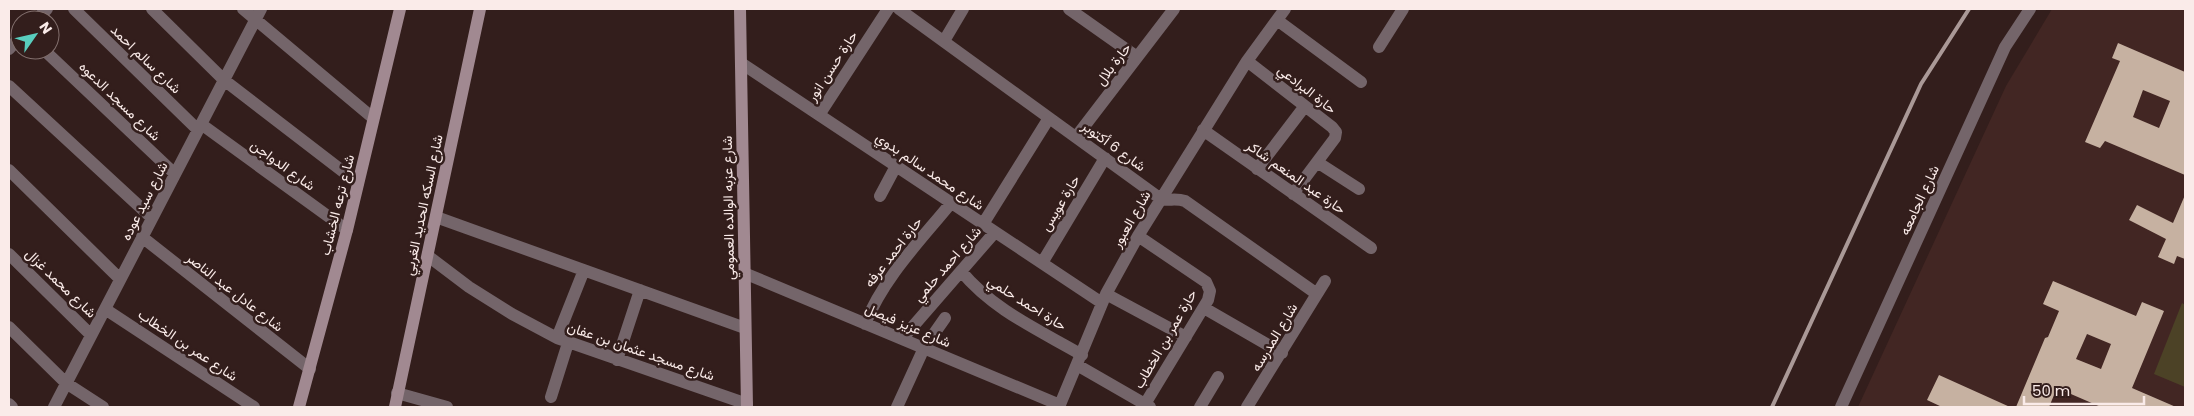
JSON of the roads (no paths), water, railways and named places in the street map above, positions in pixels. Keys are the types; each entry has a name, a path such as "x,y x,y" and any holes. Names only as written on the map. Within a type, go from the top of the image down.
{"street":[{"name":"شارع سالم احمد","path":"74,9 199,127"},
{"path":"152,9 224,80 358,183"},
{"path":"243,9 258,14 373,118"},
{"name":"شارع ترعه الخشاب","path":"299,407 347,230 400,9"},
{"name":"شارع السكه الحديد الغربي","path":"394,407 480,9"},
{"name":"شارع عزبه الوالده العمومي","path":"740,9 746,406"},
{"name":"حارة حسن انور","path":"819,115 888,9"},
{"name":"شارع 6 أكتوبر","path":"899,9 1161,199"},
{"path":"944,42 963,9"},
{"path":"1069,9 1137,57"},
{"name":"حارة بلال","path":"1076,137 1174,9"},
{"name":"شارع العبور","path":"1060,406 1104,299 1138,236 1247,61 1285,9"},
{"path":"1379,46 1402,9"},
{"name":"شارع الجامعه","path":"1841,407 2005,47 2030,9"},
{"name":"شارع سيد عوده","path":"54,407 258,14"},
{"path":"1277,20 1361,82"},
{"name":"شارع مسجد الدعوه","path":"55,60 175,174"},
{"name":"حارة البرادعي","path":"1247,61 1336,132 1335,138 1293,194"},
{"name":"شارع محمد سالم بدوي","path":"741,63 1042,263 1104,299 1186,337"},
{"path":"9,86 152,218"},
{"path":"1257,169 1305,106"},
{"path":"983,224 1049,118"},
{"name":"شارع الدواجن","path":"199,127 347,230"},
{"name":"حارة عبد المنعم شاكر","path":"1203,130 1371,248"},
{"name":"حارة عويس","path":"1042,263 1105,158"},
{"path":"1317,162 1359,189"},
{"path":"880,196 896,166"},
{"path":"9,170 120,279"},
{"path":"1161,199 1177,198 1185,201 1317,294"},
{"name":"حارة احمد عرفه","path":"865,324 873,303 885,284 951,203"},
{"path":"436,217 745,328"},
{"name":"شارع احمد حلمي","path":"902,339 995,232"},
{"name":"حارة عمر بن الخطاب","path":"1138,236 1206,282 1210,290 1210,296 1204,308 1147,406"},
{"name":"شارع عادل عبد الناصر","path":"142,238 310,369"},
{"name":"شارع محمد غزال","path":"9,254 92,335"},
{"name":"شارع مسجد عثمان بن عفان","path":"428,256 469,287 512,314 563,341 746,406"},
{"path":"551,397 563,341 584,270"},
{"name":"حارة احمد حلمي","path":"961,271 975,288 991,302 1080,360"},
{"name":"شارع عزيز فيصل","path":"744,273 1060,406"},
{"name":"شارع المدرسه","path":"1247,407 1325,281"},
{"path":"617,360 640,290"},
{"path":"1204,308 1282,353"},
{"name":"شارع عمر بن الخطاب","path":"105,309 254,407"},
{"path":"900,406 924,348 945,318"},
{"path":"9,326 66,383 102,407"},
{"path":"1080,360 1147,406"},
{"path":"1200,407 1218,377"},
{"path":"397,393 447,407"},
{"path":"9,404 12,407"}],"railway":[{"path":"1772,407 1921,84 1969,9"}]}
